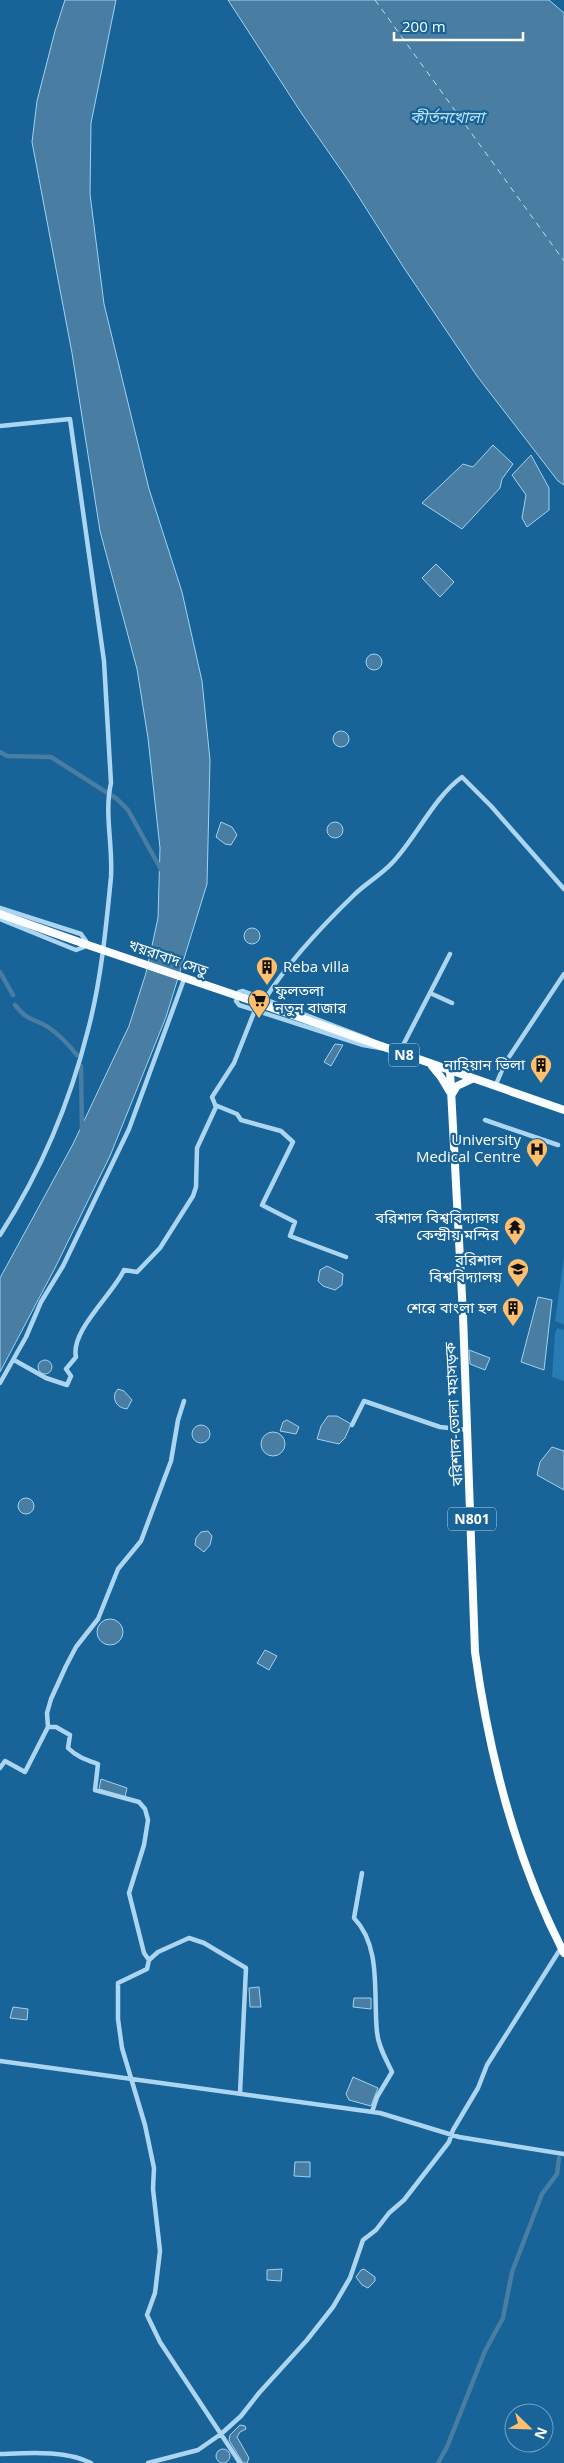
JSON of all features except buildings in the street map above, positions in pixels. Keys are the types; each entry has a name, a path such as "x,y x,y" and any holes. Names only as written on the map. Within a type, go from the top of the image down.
{"highway":[{"name":"খয়রাবাদ সেতু","path":"0,914 395,1052"},
{"name":"N8","path":"395,1052 564,1110"},
{"path":"430,1065 442,1076 452,1096"},
{"name":"বরিশাল-ভোলা মহাসড়ক","path":"450,1071 468,1430 476,1652 482,1703 516,1838 563,1950"},
{"path":"452,1096 456,1086 466,1080 473,1079"}],"street":[{"path":"0,426 70,419 104,661 111,783 107,800 112,845 111,876 104,944 88,1031 49,1145 19,1205 0,1235"},
{"path":"265,999 277,980 324,926 355,893 392,863 442,798 462,777 491,806 564,889"},
{"path":"0,908 81,934 86,940 84,947 76,950 0,919"},
{"path":"395,1052 430,993 450,954"},
{"path":"495,1087 505,1063 564,974"},
{"path":"0,1382 14,1360 41,1302 67,1258 129,1129 183,982"},
{"path":"239,992 248,992 366,1038 395,1052 363,1045 239,1005 236,1001 239,992"},
{"path":"430,993 452,1003"},
{"path":"255,1010 234,1063 212,1097 216,1105 237,1114 241,1120 281,1131 293,1142 262,1205 295,1222 290,1236 346,1257"},
{"path":"14,1360 46,1378 68,1385 71,1376 66,1369 76,1357 75,1347 94,1312 119,1281 124,1270 137,1272 160,1248 193,1196 196,1187 197,1148 216,1105"},
{"path":"484,1120 558,1145"},
{"path":"0,1768 4,1761 25,1772 48,1727 47,1713 51,1699 66,1666 76,1647 98,1618 118,1569 141,1541 171,1461 178,1420 184,1401"},
{"path":"352,1426 364,1401 440,1427 468,1430"},
{"path":"48,1727 56,1727 70,1735 68,1748 85,1760 98,1764 95,1790 139,1802 145,1808 148,1820 144,1845 129,1893 144,1953 149,1960"},
{"path":"362,1873 354,1918 364,1928 369,1944 373,1963 377,2034 392,2072 377,2097 372,2112"},
{"path":"240,2093 246,1968 204,1943 189,1938 158,1952 149,1960 147,1969 118,1982 118,2019 122,2048 132,2078 154,2168 153,2188 160,2251 155,2293 147,2315 160,2342 240,2463"},
{"path":"148,2463 198,2450 221,2434 241,2416 333,2308 350,2278 363,2240 376,2230 389,2213 404,2200 438,2158 478,2088 487,2065 563,1950"},
{"path":"0,2061 372,2112 452,2135 564,2154"},
{"path":"0,2454 30,2453 79,2457 91,2463"}],"shaded area":[{"path":"564,1257 564,1325 555,1321"},
{"path":"557,1328 564,1330 564,1381 552,1377"}],"water":[{"path":"65,0 116,0 91,123 90,194 104,304 149,489 182,592 202,681 210,760 207,884 166,1017 110,1156 55,1268 0,1372 0,1278 73,1144 129,1026 146,973 158,918 160,848 148,738 137,669 100,531 72,353 32,142 37,101"},
{"name":"কীর্তনখোলা","path":"228,0 549,0 564,13 564,485 558,481 477,376"},
{"path":"493,445 513,464 502,479 500,488 462,529 422,503 463,464 473,467"},
{"path":"531,455 549,488 549,510 527,527 522,518 526,495 512,475"},
{"path":"436,564 454,582 440,597 422,578"},
{"path":"374,654 382,662 374,670 366,662"},
{"path":"341,731 347,733 349,739 347,745 341,747 335,745 333,739 335,733"},
{"path":"221,822 232,827 237,835 231,845 225,844 216,837"},
{"path":"332,822 338,822 343,827 341,836 332,838 327,833 327,827"},
{"path":"249,928 255,928 260,933 258,942 249,944 244,939 244,933"},
{"path":"335,1044 343,1045 331,1066 324,1062"},
{"path":"327,1266 343,1274 342,1285 335,1290 323,1286 318,1281 320,1270"},
{"path":"538,1297 552,1300 544,1370 521,1362"},
{"path":"469,1350 490,1358 485,1370 470,1364"},
{"path":"42,1360 48,1360 52,1367 48,1374 42,1374 38,1370 38,1364"},
{"path":"118,1389 124,1391 132,1400 127,1409 121,1407 116,1402 115,1393"},
{"path":"328,1416 337,1416 351,1424 345,1438 339,1444 317,1439 321,1426"},
{"path":"287,1420 299,1427 296,1434 280,1431 283,1422"},
{"path":"197,1425 205,1425 210,1430 208,1441 197,1443 192,1438 192,1430"},
{"path":"273,1432 281,1436 285,1444 281,1452 273,1456 265,1452 261,1444 265,1436"},
{"path":"552,1447 564,1451 564,1490 537,1475 540,1462"},
{"path":"23,1498 29,1498 34,1503 32,1512 23,1514 18,1509 18,1503"},
{"path":"208,1531 212,1536 210,1545 204,1552 195,1545 196,1538 201,1532"},
{"path":"110,1619 119,1623 123,1632 119,1641 110,1645 101,1641 97,1632 101,1623"},
{"path":"265,1650 277,1656 269,1670 257,1663"},
{"path":"101,1779 127,1788 125,1797 99,1789"},
{"path":"259,1987 261,2007 250,2007 249,1988"},
{"path":"354,1998 371,1998 371,2009 353,2007"},
{"path":"13,2007 28,2009 27,2020 10,2018"},
{"path":"353,2077 378,2088 371,2106 349,2100 346,2094"},
{"path":"295,2162 310,2162 310,2177 294,2176"},
{"path":"282,2269 281,2281 267,2280 267,2270"},
{"path":"364,2269 375,2277 375,2281 368,2288 362,2285 356,2277"},
{"path":"240,2425 245,2426 246,2429 240,2432 237,2437 249,2458 247,2463 243,2463 229,2440 230,2435"},
{"path":"220,2449 226,2449 230,2456 226,2463 220,2463 216,2459 216,2453"}],"waterway":[{"path":"0,752 7,756 51,757 117,799 128,810 163,873"},
{"path":"0,972 13,995"},
{"path":"15,1005 27,1017 56,1033 77,1055"},
{"path":"81,1066 82,1130"},
{"path":"438,2463 447,2447 485,2351 503,2318 512,2272 542,2194 557,2174 559,2158"}],"ferry route":[{"path":"375,0 564,261"}],"place":[{"name":"Reba villa","path":"267,986"},
{"name":"ফুলতলা নতুন বাজার","path":"259,1019"},
{"name":"নাহিয়ান ভিলা","path":"541,1084"},
{"name":"University Medical Centre","path":"537,1168"},
{"name":"বরিশাল বিশ্ববিদ্যালয় কেন্দ্রীয় মন্দির","path":"515,1246"},
{"name":"বরিশাল বিশ্ববিদ্যালয়","path":"518,1288"},
{"name":"শেরে বাংলা হল","path":"513,1327"}]}
